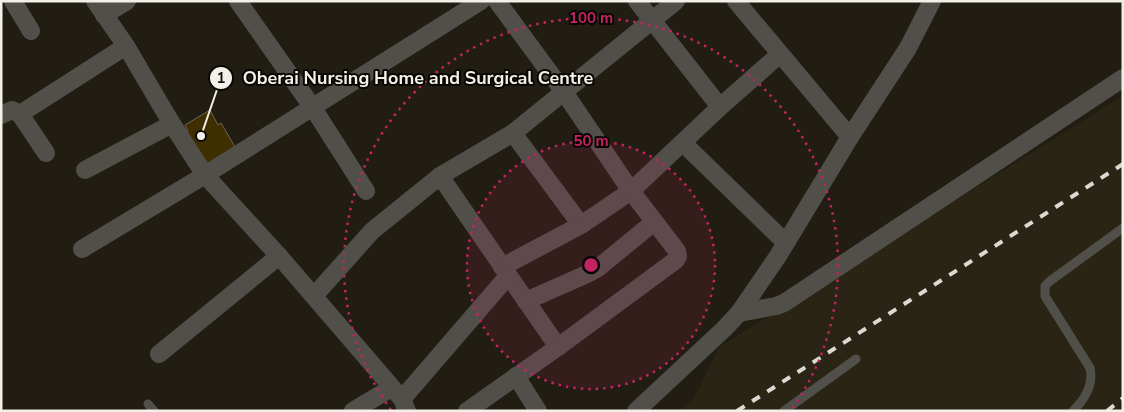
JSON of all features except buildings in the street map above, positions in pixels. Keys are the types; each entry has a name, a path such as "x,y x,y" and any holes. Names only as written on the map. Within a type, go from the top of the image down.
{"street":[{"path":"13,1 31,30"},
{"path":"127,1 99,8 126,46 172,124 205,175 314,296 400,399"},
{"path":"238,1 313,108 366,191"},
{"path":"82,249 313,108 481,1"},
{"path":"467,411 558,347 676,260 678,256 677,251 654,222 564,92 497,1"},
{"path":"637,1 720,107"},
{"path":"314,296 372,231 440,176 514,133 676,1"},
{"path":"736,1 850,137"},
{"path":"636,411 724,329 738,313 786,243 850,137 908,48 932,1"},
{"path":"20,114 126,46"},
{"path":"353,411 400,399 505,271 632,191 682,142 780,54"},
{"path":"738,313 784,303 1123,78"},
{"path":"1,115 12,110 20,114 46,153"},
{"path":"85,170 172,124"},
{"path":"514,133 580,225"},
{"path":"682,142 786,243"},
{"path":"440,176 558,347"},
{"path":"526,301 598,268 654,222"},
{"path":"159,354 279,256"},
{"path":"516,376 538,411"}],"lane":[{"path":"1073,411 1090,388 1092,376 1090,368 1045,296 1044,290 1050,281 1123,228"},
{"path":"784,411 856,359"}],"shaded area":[{"path":"1123,96 1123,411 679,411 694,399 719,347"}],"railway":[{"path":"737,411 1123,164"},
{"path":"1107,411 1123,398"}],"place":[{"name":"Oberai Nursing Home and Surgical Centre","path":"201,136"}]}
